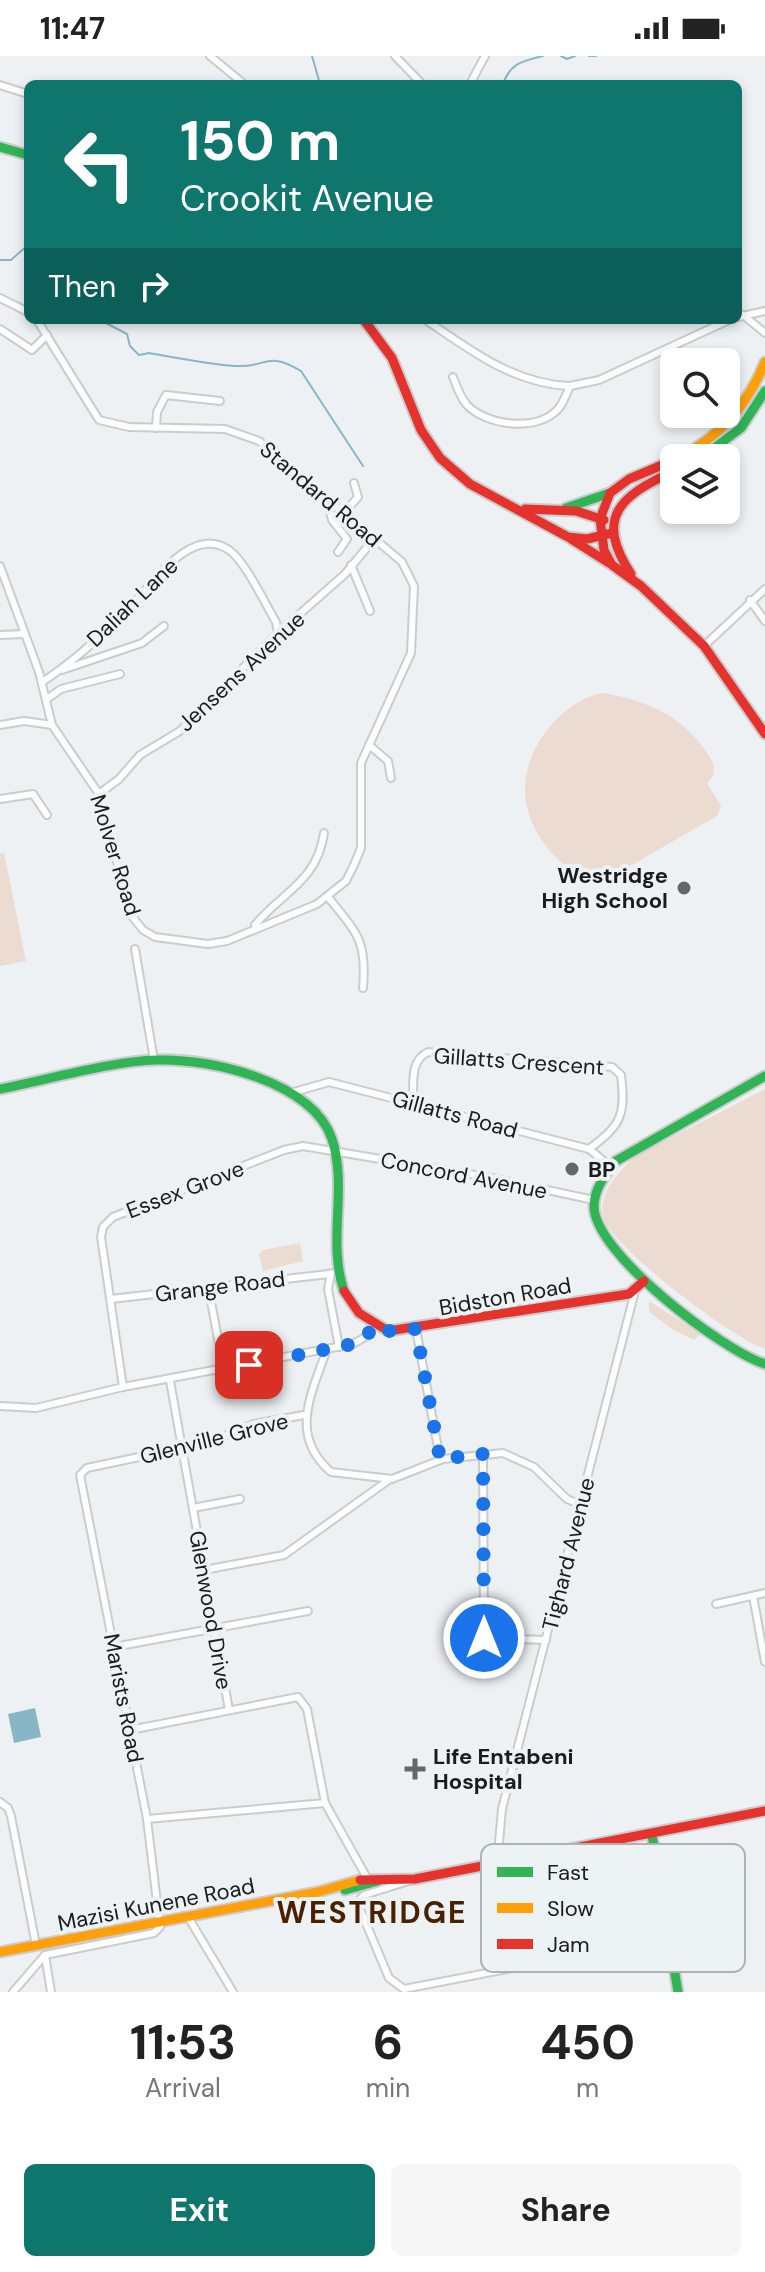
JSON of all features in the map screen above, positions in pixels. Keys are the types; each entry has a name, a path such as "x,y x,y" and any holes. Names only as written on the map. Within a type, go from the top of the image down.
{"main road":[{"path":"0,147 24,154"},
{"path":"370,324 392,358 421,430 440,458 470,484 568,537 641,586 704,646 765,734"},
{"path":"703,444 732,422 749,397 765,362"},
{"path":"720,444 741,428 765,391"},
{"path":"559,510 610,493 629,479 660,466"},
{"path":"641,586 621,561 612,529 618,507 630,491 660,477"},
{"path":"610,493 600,519 601,536 612,565"},
{"path":"518,508 585,512 612,529"},
{"path":"568,537 601,536 612,529"},
{"path":"0,1089 154,1060 202,1063 294,1092 319,1114 327,1126 337,1166 334,1273 353,1308 373,1326"},
{"path":"765,1076 625,1154 610,1166 594,1200 595,1218 603,1238 644,1281 728,1347 765,1364"},
{"path":"635,1291 644,1281"},
{"name":"Bidston Road","path":"373,1326 388,1331 416,1329 635,1291"},
{"name":"Mazisi Kunene Road","path":"604,1844 765,1811"},
{"path":"652,1835 653,1844"},
{"name":"Mazisi Kunene Road","path":"0,1952 368,1882 415,1879 481,1867"},
{"path":"674,1972 678,1992"}],"street":[{"path":"210,56 239,80"},
{"path":"395,56 418,80"},
{"path":"472,80 485,56"},
{"path":"0,85 24,93"},
{"path":"0,298 24,310"},
{"path":"742,316 765,311"},
{"path":"742,317 765,333"},
{"name":"Standard Road","path":"40,324 99,420 115,426 225,429 271,447 327,500 402,562 412,577 409,660 369,745"},
{"path":"432,324 506,370 537,382 570,386 599,380 720,324"},
{"path":"0,329 32,350 47,335"},
{"path":"453,377 464,402 475,412 523,424 534,423 556,412 570,386"},
{"path":"156,428 157,412 166,395 220,401"},
{"path":"344,513 358,497 354,483"},
{"path":"327,500 332,520 347,539 338,552"},
{"name":"Jensens Avenue","path":"99,794 119,779 140,755 180,731 374,539"},
{"name":"Daliah Lane","path":"42,682 120,619 179,555 209,543 229,550 276,622 278,633"},
{"path":"351,565 370,611"},
{"name":"Molver Road","path":"0,566 42,682 52,725 99,794 127,903 138,925 155,937 188,944 227,941 252,928"},
{"path":"704,646 765,589"},
{"path":"750,600 765,621"},
{"path":"58,672 142,643 164,626"},
{"path":"0,635 24,634"},
{"path":"47,699 61,689 120,674"},
{"path":"0,725 24,721 52,725"},
{"path":"252,928 294,914 328,897 346,881 361,848 360,778 369,745 388,761 391,778"},
{"path":"0,799 33,794 47,815"},
{"path":"252,928 271,906 302,884 311,872 324,833"},
{"path":"328,897 353,928 366,956 363,988"},
{"name":"Molver Road","path":"135,949 154,1060"},
{"name":"Gillatts Crescent","path":"413,1103 414,1066 428,1052 612,1067 621,1075 621,1120 589,1149"},
{"name":"Gillatts Road","path":"294,1092 329,1082 589,1149 610,1166"},
{"name":"Essex Grove","path":"123,1387 101,1233 113,1217 284,1150 303,1146 334,1151"},
{"name":"Concord Avenue","path":"334,1151 487,1177 594,1200"},
{"path":"334,1273 328,1289 339,1347"},
{"name":"Grange Road","path":"111,1299 334,1273"},
{"path":"208,1286 224,1370"},
{"name":"Tighard Avenue","path":"499,1844 502,1809 635,1291"},
{"path":"0,1406 36,1408 123,1387 170,1381 339,1347 360,1341 373,1326"},
{"path":"416,1329 440,1459"},
{"path":"327,1349 304,1415 310,1440 331,1472 392,1479"},
{"name":"Glenwood Drive","path":"170,1381 229,1710 290,1696 304,1702 325,1803 368,1882"},
{"name":"Glenville Grove","path":"80,1475 87,1468 210,1442 253,1424 304,1415"},
{"path":"204,1570 284,1555 392,1479 440,1459 503,1453 527,1463 567,1499 581,1505"},
{"path":"483,1454 484,1638 546,1640"},
{"name":"Marists Road","path":"80,1475 147,1819 160,1922"},
{"path":"193,1508 240,1499"},
{"path":"716,1604 765,1593"},
{"path":"753,1596 765,1662"},
{"path":"114,1647 308,1611"},
{"path":"130,1730 229,1710"},
{"path":"0,1802 11,1816 36,1945"},
{"path":"147,1819 325,1803"},
{"path":"415,1879 392,1889 364,1895 357,1902 389,1978 404,1989 492,1972"},
{"path":"188,1917 233,1992"},
{"path":"13,1992 45,1955 154,1933 160,1922"},
{"path":"45,1955 51,1992"}],"shaded area":[{"path":"602,693 653,707 693,735 714,765 713,776 707,783 721,806 717,816 604,881 574,872 549,849 531,820 525,789 531,758 548,729 573,706"},
{"path":"4,853 26,961 0,966 0,854"},
{"path":"765,1089 765,1349 702,1311 651,1271 613,1233 602,1210 611,1184 636,1156"},
{"path":"300,1243 303,1261 263,1271 259,1254 263,1250"},
{"path":"649,1301 701,1334 694,1340 675,1331 649,1312"}],"water":[{"path":"35,1708 41,1737 14,1743 8,1714"}],"waterway":[{"path":"312,56 319,80"},
{"path":"505,80 513,67 543,56"},
{"path":"561,56 567,59 575,56"},
{"path":"589,56 596,56"},
{"path":"0,260 11,260 24,249"},
{"path":"108,324 127,334 130,346 139,355 149,353 235,366 273,361 301,371 363,466"}],"traffic: fast":[{"path":"0,147 24,154"},
{"path":"720,444 741,428 765,391"},
{"path":"566,508 610,493"},
{"path":"0,1089 100,1067 157,1060 204,1063 258,1077 283,1088 304,1102 321,1119 332,1139 338,1176 337,1253 344,1291"},
{"path":"765,1076 616,1161 599,1187 594,1205 599,1225 636,1273 720,1340 765,1364"},
{"path":"652,1835 653,1844"},
{"path":"345,1890 378,1881"},
{"path":"675,1972 678,1992"}],"traffic: slow":[{"path":"701,444 720,430 741,406 765,362"},
{"path":"0,1952 318,1892 360,1880"}],"traffic: jam":[{"path":"367,324 392,358 421,430 440,458 470,484 568,537 587,539 612,533"},
{"path":"660,466 629,479 610,493 600,519 604,550 612,565 641,586 704,646 765,734"},
{"path":"631,574 620,554 614,523 618,510 627,500 660,478"},
{"path":"525,509 576,511 604,520"},
{"path":"571,539 609,563"},
{"path":"344,1291 359,1313 388,1331 629,1294 644,1281"},
{"path":"595,1844 765,1811"},
{"path":"360,1880 415,1879 481,1866"}],"place":[{"name":"Westridge High School","path":"684,888"},
{"name":"BP","path":"572,1169"},
{"name":"Life Entabeni Hospital","path":"415,1769"}],"district":[{"name":"WESTRIDGE","path":"372,1913"}],"route":[{"path":"249,1365 353,1344 367,1336 373,1326 397,1332 416,1329 440,1459 483,1454 484,1638"}]}
